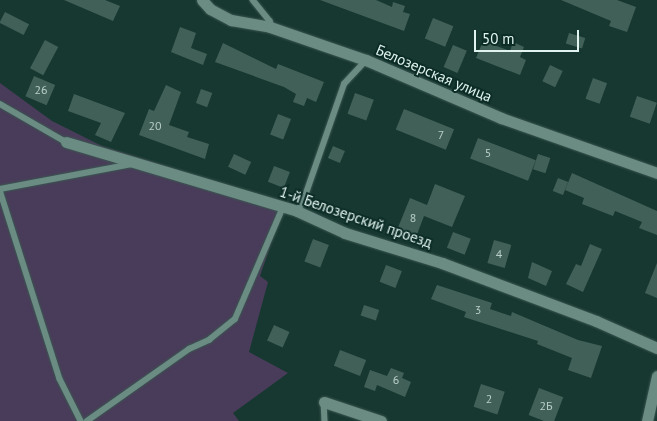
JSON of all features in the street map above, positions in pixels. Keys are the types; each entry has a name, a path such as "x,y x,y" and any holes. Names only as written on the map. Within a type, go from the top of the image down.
{"street":[{"name":"Белозерская улица","path":"202,0 210,9 231,20 270,27 366,60 501,118 657,173"},
{"name":"1-й Белозерский проезд","path":"66,142 134,164 297,211 345,233 442,263 596,321 657,348"},
{"path":"647,421 657,376"},
{"path":"324,402 381,421"}],"lane":[{"path":"252,0 270,21 270,27"},
{"path":"297,211 303,202 344,84 366,60"},
{"path":"0,104 66,142"},
{"path":"81,421 60,379 0,189 134,164"},
{"path":"87,421 189,349 209,340 235,318 283,207"},
{"path":"324,402 325,421"}],"shaded area":[{"path":"0,83 52,121 102,146 285,203 260,276 268,282 249,352 288,373 233,413 239,421 0,421"}],"building":[{"path":"64,0 105,0 120,6 113,21"},
{"path":"320,0 376,0 392,7 393,2 405,6 403,12 410,14 404,31"},
{"path":"561,0 617,0 636,7 627,32 609,26 611,21"},
{"path":"5,12 29,24 24,35 0,23"},
{"path":"433,18 453,26 445,47 425,38"},
{"path":"180,27 196,33 191,48 207,54 203,65 171,52"},
{"path":"569,33 585,38 582,48 566,44"},
{"path":"45,40 58,47 43,75 30,68"},
{"path":"483,41 510,51 513,42 524,47 520,57 526,60 520,75 476,58"},
{"path":"223,43 276,69 278,64 324,82 316,102 307,98 304,106 293,102 296,94 284,87 215,62"},
{"path":"453,45 467,51 457,73 444,67"},
{"path":"550,65 563,71 555,87 542,81"},
{"path":"34,76 55,85 47,105 25,96"},
{"path":"593,78 607,83 600,104 585,99"},
{"path":"166,85 181,92 169,125 189,132 187,137 209,144 205,159 139,135 149,109 154,111"},
{"path":"201,89 212,93 207,107 196,103"},
{"path":"355,93 374,100 366,121 347,114"},
{"path":"74,94 125,113 111,142 95,135 101,123 68,111"},
{"path":"637,96 657,103 650,124 630,117"},
{"path":"404,109 454,129 446,150 396,129"},
{"path":"278,114 291,119 283,140 270,135"},
{"path":"478,138 536,160 528,181 470,159"},
{"path":"333,146 345,151 340,163 328,158"},
{"path":"234,154 251,162 245,175 228,167"},
{"path":"538,154 550,158 545,173 533,169"},
{"path":"274,166 290,172 284,188 268,182"},
{"path":"572,173 657,211 657,235 639,228 642,222 615,211 613,216 582,204 584,198 565,190"},
{"path":"558,178 568,182 563,195 553,191"},
{"path":"435,184 465,196 452,227 424,216 416,237 397,230 410,198 427,205"},
{"path":"453,232 471,239 465,255 447,248"},
{"path":"313,239 329,245 320,267 304,261"},
{"path":"494,240 511,245 505,268 487,263"},
{"path":"590,244 602,249 583,292 566,284 576,264 581,266"},
{"path":"532,262 552,271 546,286 528,278"},
{"path":"657,263 657,298 645,293"},
{"path":"386,265 402,271 395,288 380,282"},
{"path":"437,285 492,303 490,309 511,316 512,312 578,340 602,346 591,378 568,370 572,358 537,344 538,341 464,317 466,312 431,299"},
{"path":"364,305 379,310 376,320 361,315"},
{"path":"274,325 290,332 283,347 267,341"},
{"path":"340,350 366,360 360,376 334,366"},
{"path":"391,368 404,373 402,378 411,382 405,397 377,385 375,391 364,387 370,370 387,376"},
{"path":"481,384 505,392 497,415 474,407"},
{"path":"539,388 563,397 554,421 544,421 529,415"}]}
